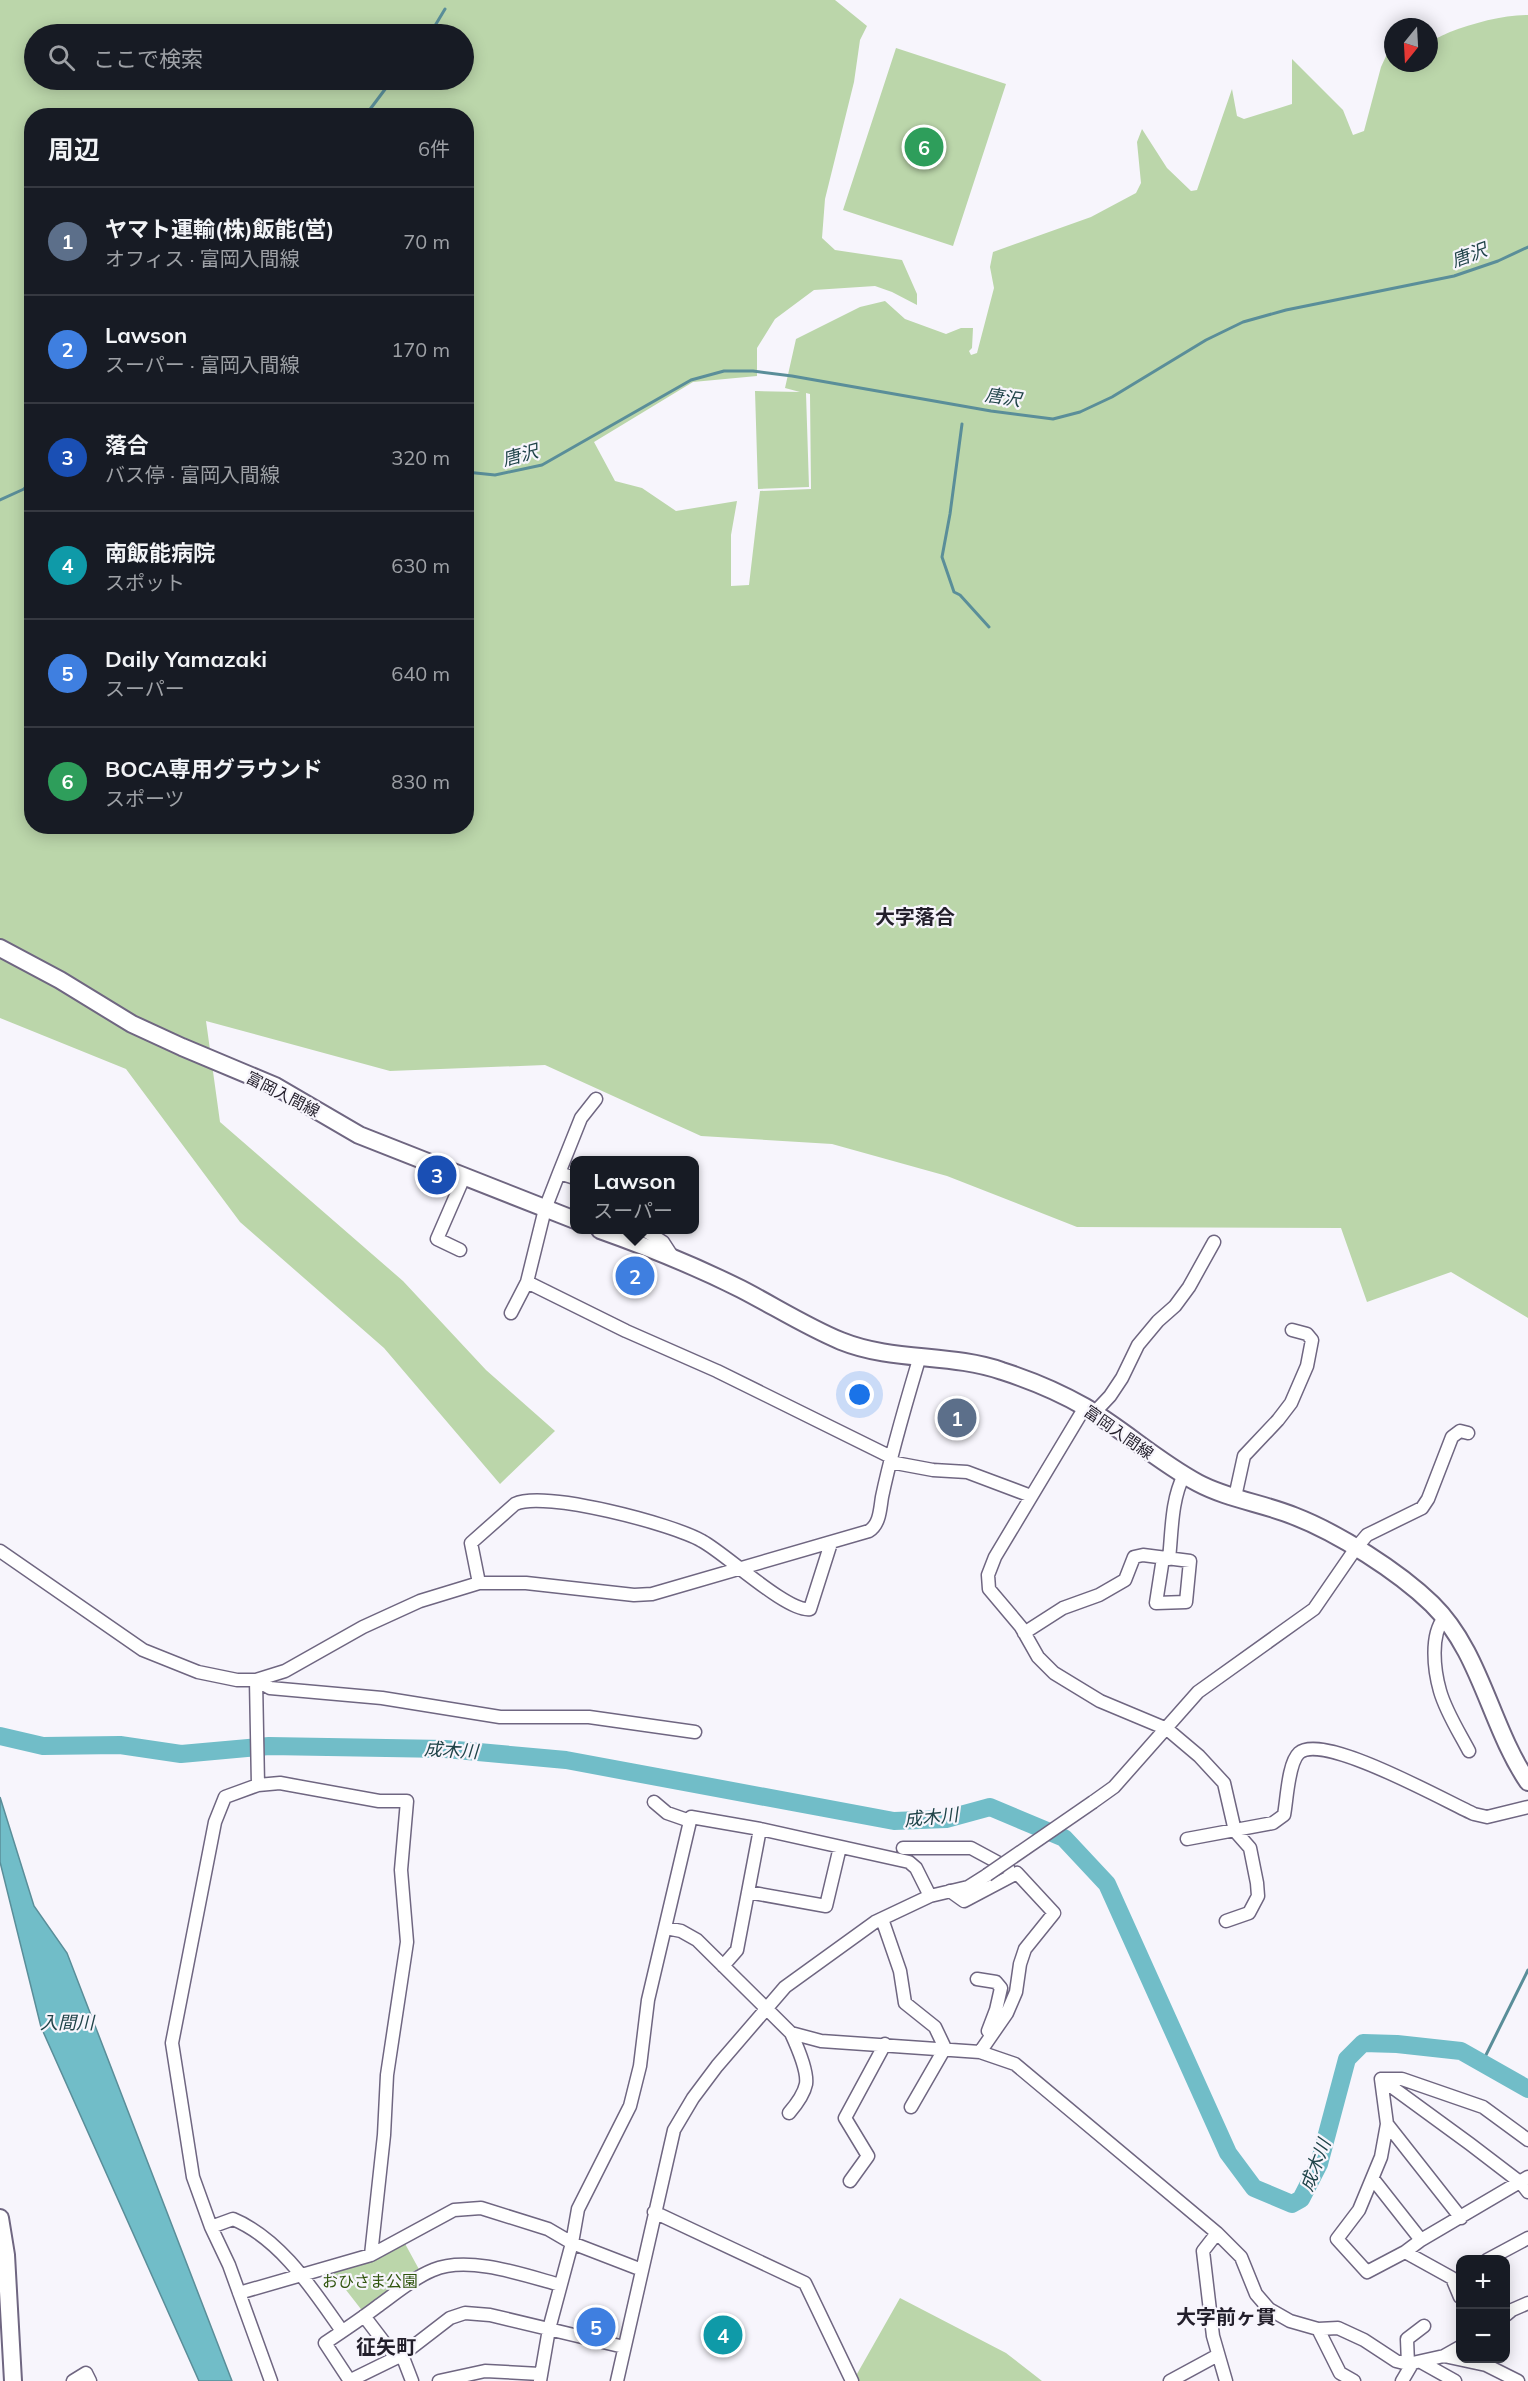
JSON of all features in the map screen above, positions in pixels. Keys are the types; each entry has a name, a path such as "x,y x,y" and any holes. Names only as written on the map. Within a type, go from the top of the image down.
{"main road":[{"name":"富岡入間線","path":"0,948 60,980 122,1019 275,1086 359,1135 570,1218"},
{"name":"富岡入間線","path":"610,1234 674,1259 738,1288 840,1341 879,1353 977,1363 1044,1387 1090,1410 1184,1475 1217,1491 1296,1516 1356,1548 1419,1592 1459,1637 1468,1653 1506,1745 1528,1782"},
{"path":"0,2218 6,2255 5,2314 13,2381"}],"street":[{"path":"512,1313 527,1282 545,1209 559,1173 581,1118 596,1099"},
{"path":"559,1173 570,1176"},
{"path":"460,1250 437,1239 464,1177"},
{"path":"650,1234 663,1242 674,1259"},
{"path":"1214,1242 1189,1287 1175,1306 1158,1321 1138,1345 1122,1378 1110,1396 1090,1410 1030,1496 995,1557 988,1575 988,1589 1024,1633 1038,1657 1054,1673 1100,1701 1167,1728 1199,1756 1224,1783 1235,1831 1250,1848 1258,1896 1249,1913 1226,1921"},
{"path":"527,1282 626,1331 717,1371 890,1459 933,1470 967,1472 1030,1496"},
{"path":"1235,1497 1244,1456 1291,1403 1307,1366 1312,1340 1307,1334 1292,1329"},
{"path":"0,1551 143,1650 214,1677 256,1680 285,1671 363,1627 420,1601 479,1583 526,1583 634,1595 652,1593 863,1533 875,1527 890,1459 920,1356"},
{"path":"617,2381 674,2130 693,2098 717,2066 785,1988 882,1919 930,1896 968,1887 1114,1787 1198,1692 1314,1609 1367,1535 1422,1508 1428,1499 1452,1437 1460,1431 1468,1433"},
{"path":"1024,1633 1064,1608 1099,1595 1125,1580 1134,1557 1143,1555 1166,1559 1179,1485 1184,1475"},
{"path":"479,1583 471,1544 515,1504 523,1500 552,1501 627,1514 702,1540 777,1596 804,1610 810,1609 831,1543"},
{"path":"1444,1618 1437,1627 1435,1647 1440,1690 1469,1751"},
{"path":"256,1680 258,1785"},
{"path":"256,1680 270,1688 382,1698 500,1717 589,1717 694,1732"},
{"path":"1187,1839 1273,1823 1284,1815 1293,1761 1306,1749 1324,1749 1389,1771 1474,1814 1487,1817 1528,1807"},
{"path":"271,2381 229,2265 211,2227 189,2162 172,2043 215,1822 225,1797 258,1785 280,1783 379,1801 407,1801 400,1870 406,1942 387,2075 384,2135 371,2255"},
{"path":"654,1802 667,1813 690,1821"},
{"path":"439,2381 485,2371 540,2378 549,2329 572,2243 578,2210 630,2106 640,2066 648,2000 691,1817 760,1829 909,1862 916,1868 930,1896"},
{"path":"723,1966 737,1950 760,1829"},
{"path":"748,1892 826,1906 840,1846"},
{"path":"903,1848 971,1848 1017,1874 1054,1913 1025,1949 1020,1964 1016,1992 1007,2013 980,2052"},
{"path":"950,1891 964,1901 1017,1874"},
{"path":"882,1919 900,1971 904,2003 935,2027 945,2048"},
{"path":"666,1928 681,1931 697,1940 791,2033 800,2054 806,2084 789,2113"},
{"path":"977,1979 996,1982 1001,1988 996,2010 980,2052"},
{"path":"791,2033 821,2041 980,2052 1020,2067 1217,2233 1241,2257 1256,2294 1269,2309 1290,2320 1318,2329 1338,2328 1364,2340 1396,2361 1414,2363 1455,2381"},
{"path":"850,2181 868,2156 844,2118 885,2044"},
{"path":"911,2106 945,2048"},
{"path":"1381,2079 1526,2184 1421,2240 1405,2252 1367,2272 1337,2239 1359,2210 1381,2157 1387,2124 1381,2079"},
{"path":"1381,2079 1402,2079 1483,2107 1528,2140"},
{"path":"1387,2124 1461,2218"},
{"path":"1373,2179 1421,2240"},
{"path":"238,2293 371,2255 454,2210 481,2208 548,2229 572,2243 642,2270"},
{"path":"654,2212 805,2283 852,2381"},
{"path":"211,2227 233,2219 248,2226 301,2274 342,2331"},
{"path":"1217,2233 1203,2251 1213,2336 1226,2381"},
{"path":"1495,2255 1528,2238"},
{"path":"1405,2252 1456,2275"},
{"path":"560,2285 512,2272 477,2266 455,2265 433,2270 402,2288 325,2343 350,2381 399,2357 450,2319 465,2313 490,2315 624,2347"},
{"path":"1510,2312 1528,2303"},
{"path":"364,2316 399,2357 412,2381"},
{"path":"1414,2363 1407,2339 1424,2326"},
{"path":"1318,2329 1338,2377 1354,2381"},
{"path":"1402,2381 1414,2363 1444,2356 1456,2350"},
{"path":"1174,2380 1218,2355"},
{"path":"1444,2356 1486,2365 1518,2381"},
{"path":"73,2381 86,2373 90,2381"}],"green space":[{"path":"0,0 835,0 867,26 860,40 854,82 825,199 822,238 835,250 902,260 917,294 917,305 875,286 814,290 775,319 757,348 757,376 693,382 594,442 615,481 642,488 676,511 737,501 731,535 731,586 749,585 760,491 811,489 810,394 806,393 809,487 758,489 755,391 800,392 785,388 796,339 860,307 885,301 905,319 946,334 961,328 973,328 972,348 969,351 971,355 977,353 994,288 990,267 993,252 1091,217 1136,193 1141,183 1137,142 1142,129 1167,168 1191,191 1197,190 1232,89 1237,116 1244,119 1292,104 1292,59 1343,110 1353,135 1364,131 1384,60 1384,72 1438,72 1438,38 1478,23 1509,16 1528,15 1528,1318 1451,1272 1367,1302 1341,1228 1077,1227 947,1176 832,1144 701,1136 545,1065 390,1071 206,1021 220,1122 403,1281 486,1370 555,1431 500,1484 384,1348 240,1222 126,1069 0,1018"},
{"path":"896,48 1006,84 953,246 843,210"},
{"name":"おひさま公園","path":"403,2240 421,2273 364,2313 332,2272"},
{"path":"900,2298 1006,2353 1042,2381 853,2381"}],"water":[{"name":"入間川","path":"0,1797 34,1906 67,1953 232,2381 199,2381 41,2027 0,1862"}],"waterway":[{"path":"436,24 445,9"},
{"path":"371,108 384,90"},
{"name":"唐沢","path":"474,473 495,475 542,465 691,380 724,371 753,371 792,376 991,411 1053,419 1080,412 1112,397 1206,340 1243,322 1286,310 1454,276 1498,261 1528,247"},
{"path":"962,424 942,557 954,592 960,595 989,627"},
{"name":"唐沢","path":"0,500 24,489"},
{"name":"成木川","path":"0,1736 43,1746 120,1745 181,1754 269,1746 445,1749 566,1760 894,1821 946,1819 990,1807 1064,1838 1107,1884 1228,2153 1254,2188 1292,2204 1301,2199 1319,2164 1347,2059 1363,2043 1461,2051 1528,2089"},
{"path":"1482,2063 1528,1970"}],"place":[{"name":"BOCA専用グラウンド","path":"924,147"},
{"name":"落合","path":"437,1175"},
{"name":"Lawson","path":"635,1276"},
{"name":"ヤマト運輸(株)飯能(営)","path":"957,1418"},
{"name":"Daily Yamazaki","path":"596,2327"},
{"name":"南飯能病院","path":"723,2335"}],"district":[{"name":"大字落合","path":"915,916"},
{"name":"大字前ヶ貫","path":"1226,2316"},
{"name":"征矢町","path":"386,2346"}]}
